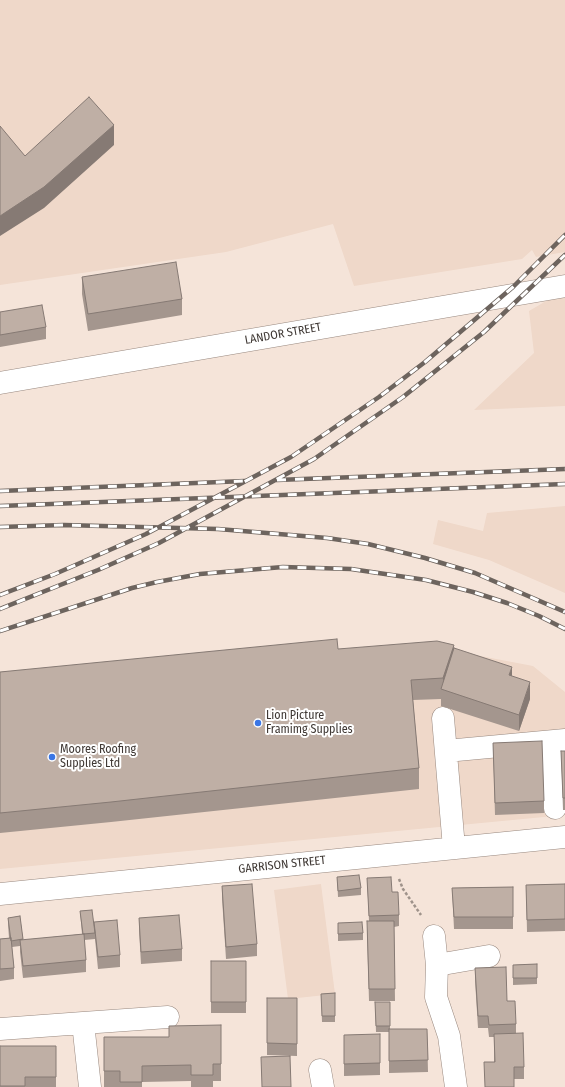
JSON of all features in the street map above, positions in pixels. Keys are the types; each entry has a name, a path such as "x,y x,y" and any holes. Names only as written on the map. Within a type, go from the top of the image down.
{"street":[{"name":"LANDOR STREET","path":"0,383 565,286"},
{"path":"443,718 454,848"},
{"path":"446,751 557,741 555,808"},
{"name":"GARRISON STREET","path":"0,894 565,837"},
{"path":"434,936 436,997 450,1036 456,1087"},
{"path":"436,965 489,956"},
{"path":"0,1029 168,1017"},
{"path":"83,1023 90,1087"}],"path":[{"path":"393,854 396,873 403,889 412,900 434,936"}],"shaded area":[{"path":"0,0 565,0 565,252 536,257 532,250 522,259 354,286 333,224 226,252 0,285"},
{"path":"565,290 565,406 474,410 534,353 529,311"},
{"path":"565,506 565,593 489,560 433,544 438,520 483,531 487,513"},
{"path":"428,646 533,666 565,692 565,815 0,869 0,695"},
{"path":"321,884 335,994 288,999 274,890"}],"building":[{"path":"89,97 114,125 44,187 0,216 0,126 25,156"},
{"path":"176,262 182,299 88,314 82,277"},
{"path":"42,305 46,327 0,335 0,312"},
{"name":"Lion Picture Framimg Supplies","path":"337,639 338,649 437,641 454,645 443,678 411,680 419,768 0,813 0,672"},
{"path":"454,648 512,667 509,675 530,682 519,715 441,689"},
{"path":"542,741 544,801 495,803 493,743"},
{"path":"561,751 565,751 565,798 563,798"},
{"path":"359,875 361,888 338,891 337,877"},
{"path":"391,877 392,892 398,892 399,915 369,916 367,878"},
{"path":"252,884 257,944 226,947 222,886"},
{"path":"565,884 565,919 527,920 526,885"},
{"path":"513,887 513,917 454,917 452,888"},
{"path":"92,910 95,933 83,934 80,911"},
{"path":"179,915 182,949 141,952 139,918"},
{"path":"20,916 23,939 11,941 8,918"},
{"path":"117,920 120,955 98,957 94,922"},
{"path":"367,921 394,921 395,989 369,989"},
{"path":"362,922 363,933 338,934 338,923"},
{"path":"84,934 86,960 23,966 20,940"},
{"path":"11,938 14,968 0,969 0,939"},
{"path":"211,961 246,961 246,1002 211,1002"},
{"path":"537,964 537,978 513,978 513,965"},
{"path":"506,967 507,1001 515,1001 516,1024 489,1025 488,1016 478,1016 475,968"},
{"path":"335,993 335,1016 322,1016 321,994"},
{"path":"267,998 297,998 297,1044 267,1043"},
{"path":"375,1002 390,1002 390,1026 376,1026"},
{"path":"221,1025 221,1064 213,1064 213,1075 191,1075 191,1065 142,1066 142,1082 120,1082 120,1071 104,1071 104,1037 169,1037 169,1026"},
{"path":"389,1029 427,1029 428,1060 389,1061"},
{"path":"523,1033 524,1067 514,1067 514,1087 485,1087 484,1062 495,1062 494,1034"},
{"path":"380,1034 380,1063 344,1064 344,1035"},
{"path":"0,1046 56,1046 56,1077 25,1077 25,1086 0,1086"},
{"path":"290,1056 291,1087 262,1087 261,1057"}],"railway":[{"path":"0,595 55,574 146,534 291,457 379,397 425,362 513,287 565,235"},
{"path":"0,609 98,570 159,543 314,459 403,397 484,332 565,255"},
{"path":"277,480 565,469"},
{"path":"0,491 245,481"},
{"path":"0,506 565,484"},
{"path":"0,527 64,525 218,529 327,538 368,544 425,558 475,573 565,612"},
{"path":"0,631 132,588 157,582 200,574 283,567 351,569 426,580 473,592 507,603 539,616 565,629"}],"place":[{"name":"Lion Picture Framimg Supplies","path":"258,723"},
{"name":"Moores Roofing Supplies Ltd","path":"52,757"}]}
